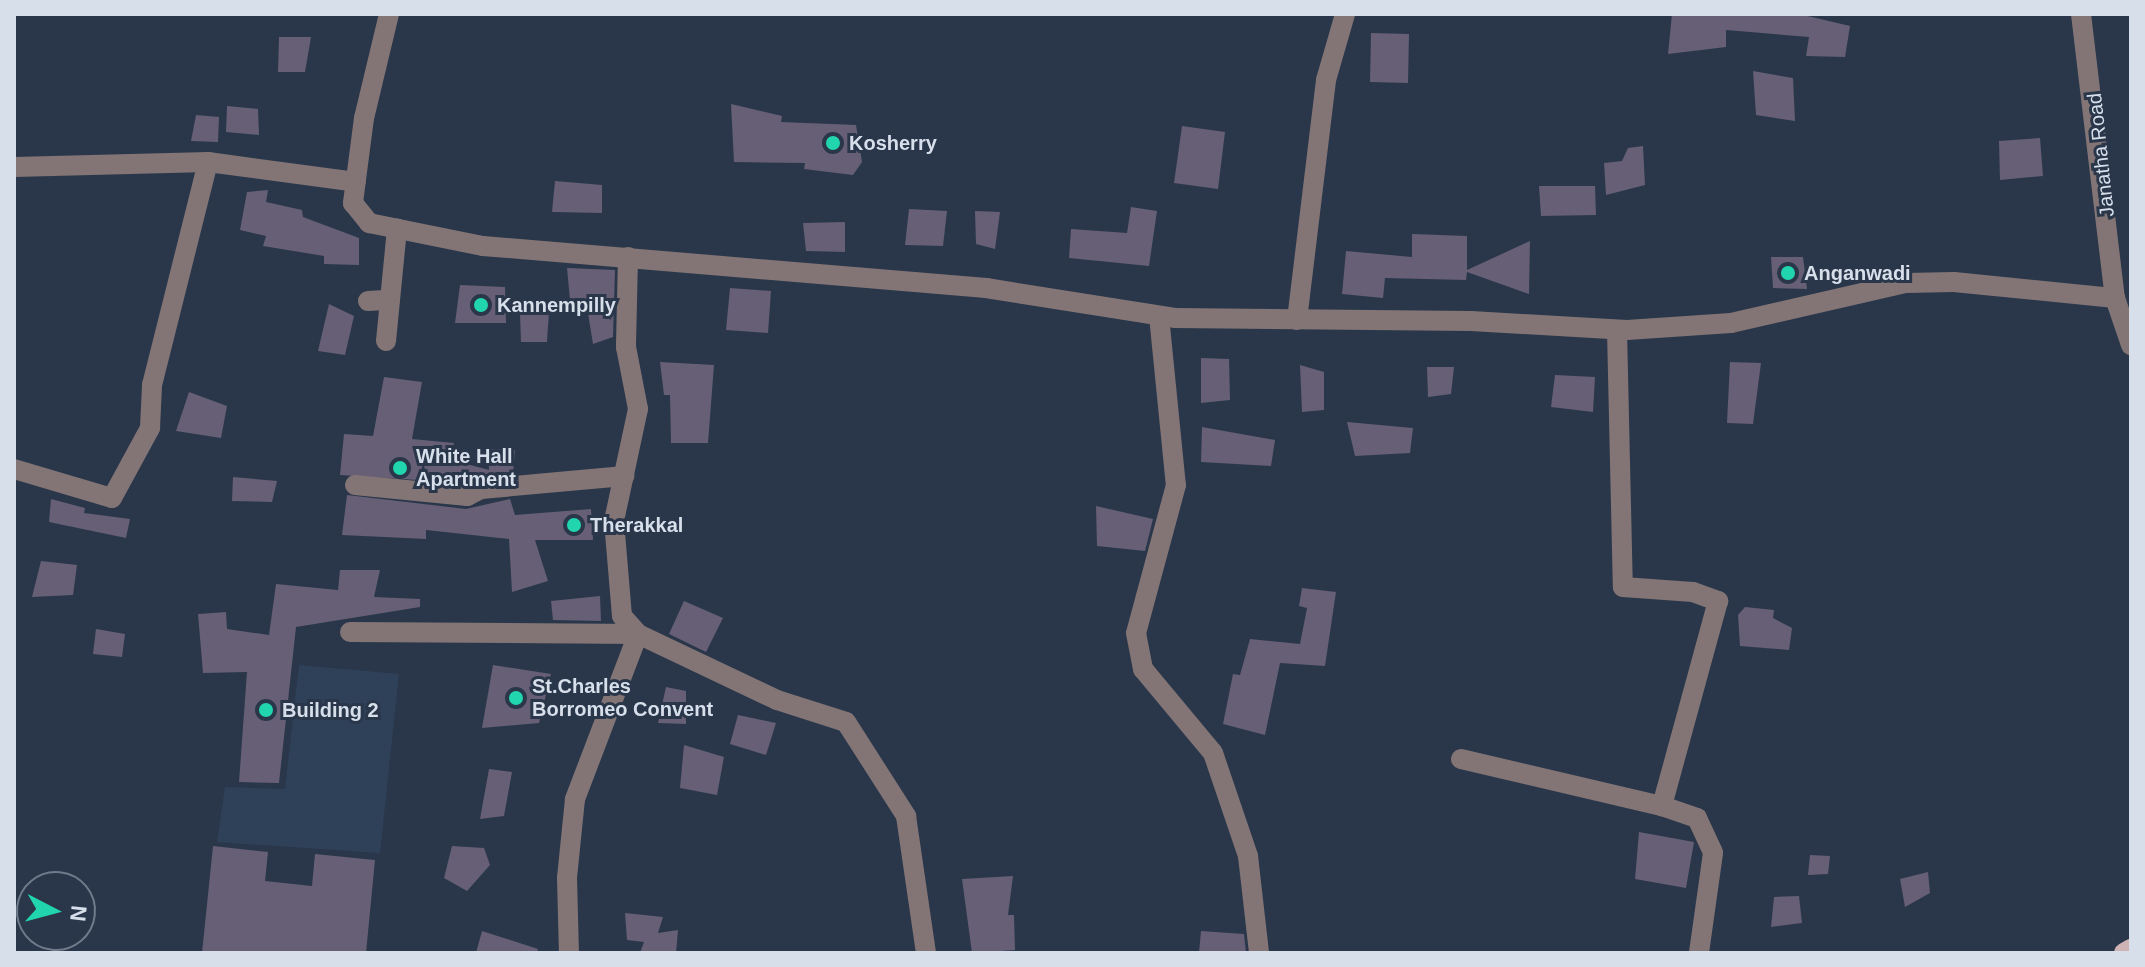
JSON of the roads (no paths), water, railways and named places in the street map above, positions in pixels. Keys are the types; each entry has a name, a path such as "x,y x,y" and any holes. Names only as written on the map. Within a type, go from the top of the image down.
{"main road":[{"path":"2124,953 2131,949"}],"street":[{"path":"389,14 353,203 369,223 483,246 986,288 1159,316 1617,330 1731,323 1906,283 2115,298"},
{"path":"1297,320 1326,80 1345,14"},
{"name":"Janatha Road","path":"2081,14 2115,298 2131,345"},
{"path":"14,170 208,162 356,182"},
{"path":"14,469 112,498 150,428 152,385 208,162"},
{"path":"386,341 397,229"},
{"path":"628,257 626,347 638,409 614,521 622,616 638,634 777,700 846,722 906,816 926,953"},
{"path":"368,301 390,300"},
{"path":"1159,316 1176,485 1136,633 1143,669 1213,753 1248,856 1259,953"},
{"path":"1617,330 1623,587 1693,592 1718,601 1662,806"},
{"path":"355,485 467,496 481,489 624,476"},
{"path":"350,632 638,634"},
{"path":"569,953 567,878 575,799 638,634"},
{"path":"1461,759 1662,806 1697,818 1713,853 1699,953"}],"place":[{"name":"Kosherry","path":"833,143"},
{"name":"Anganwadi","path":"1788,273"},
{"name":"Kannempilly","path":"481,305"},
{"name":"White Hall Apartment","path":"400,468"},
{"name":"Therakkal","path":"574,525"},
{"name":"St.Charles Borromeo Convent","path":"516,698"},
{"name":"Building 2","path":"266,710"}]}
